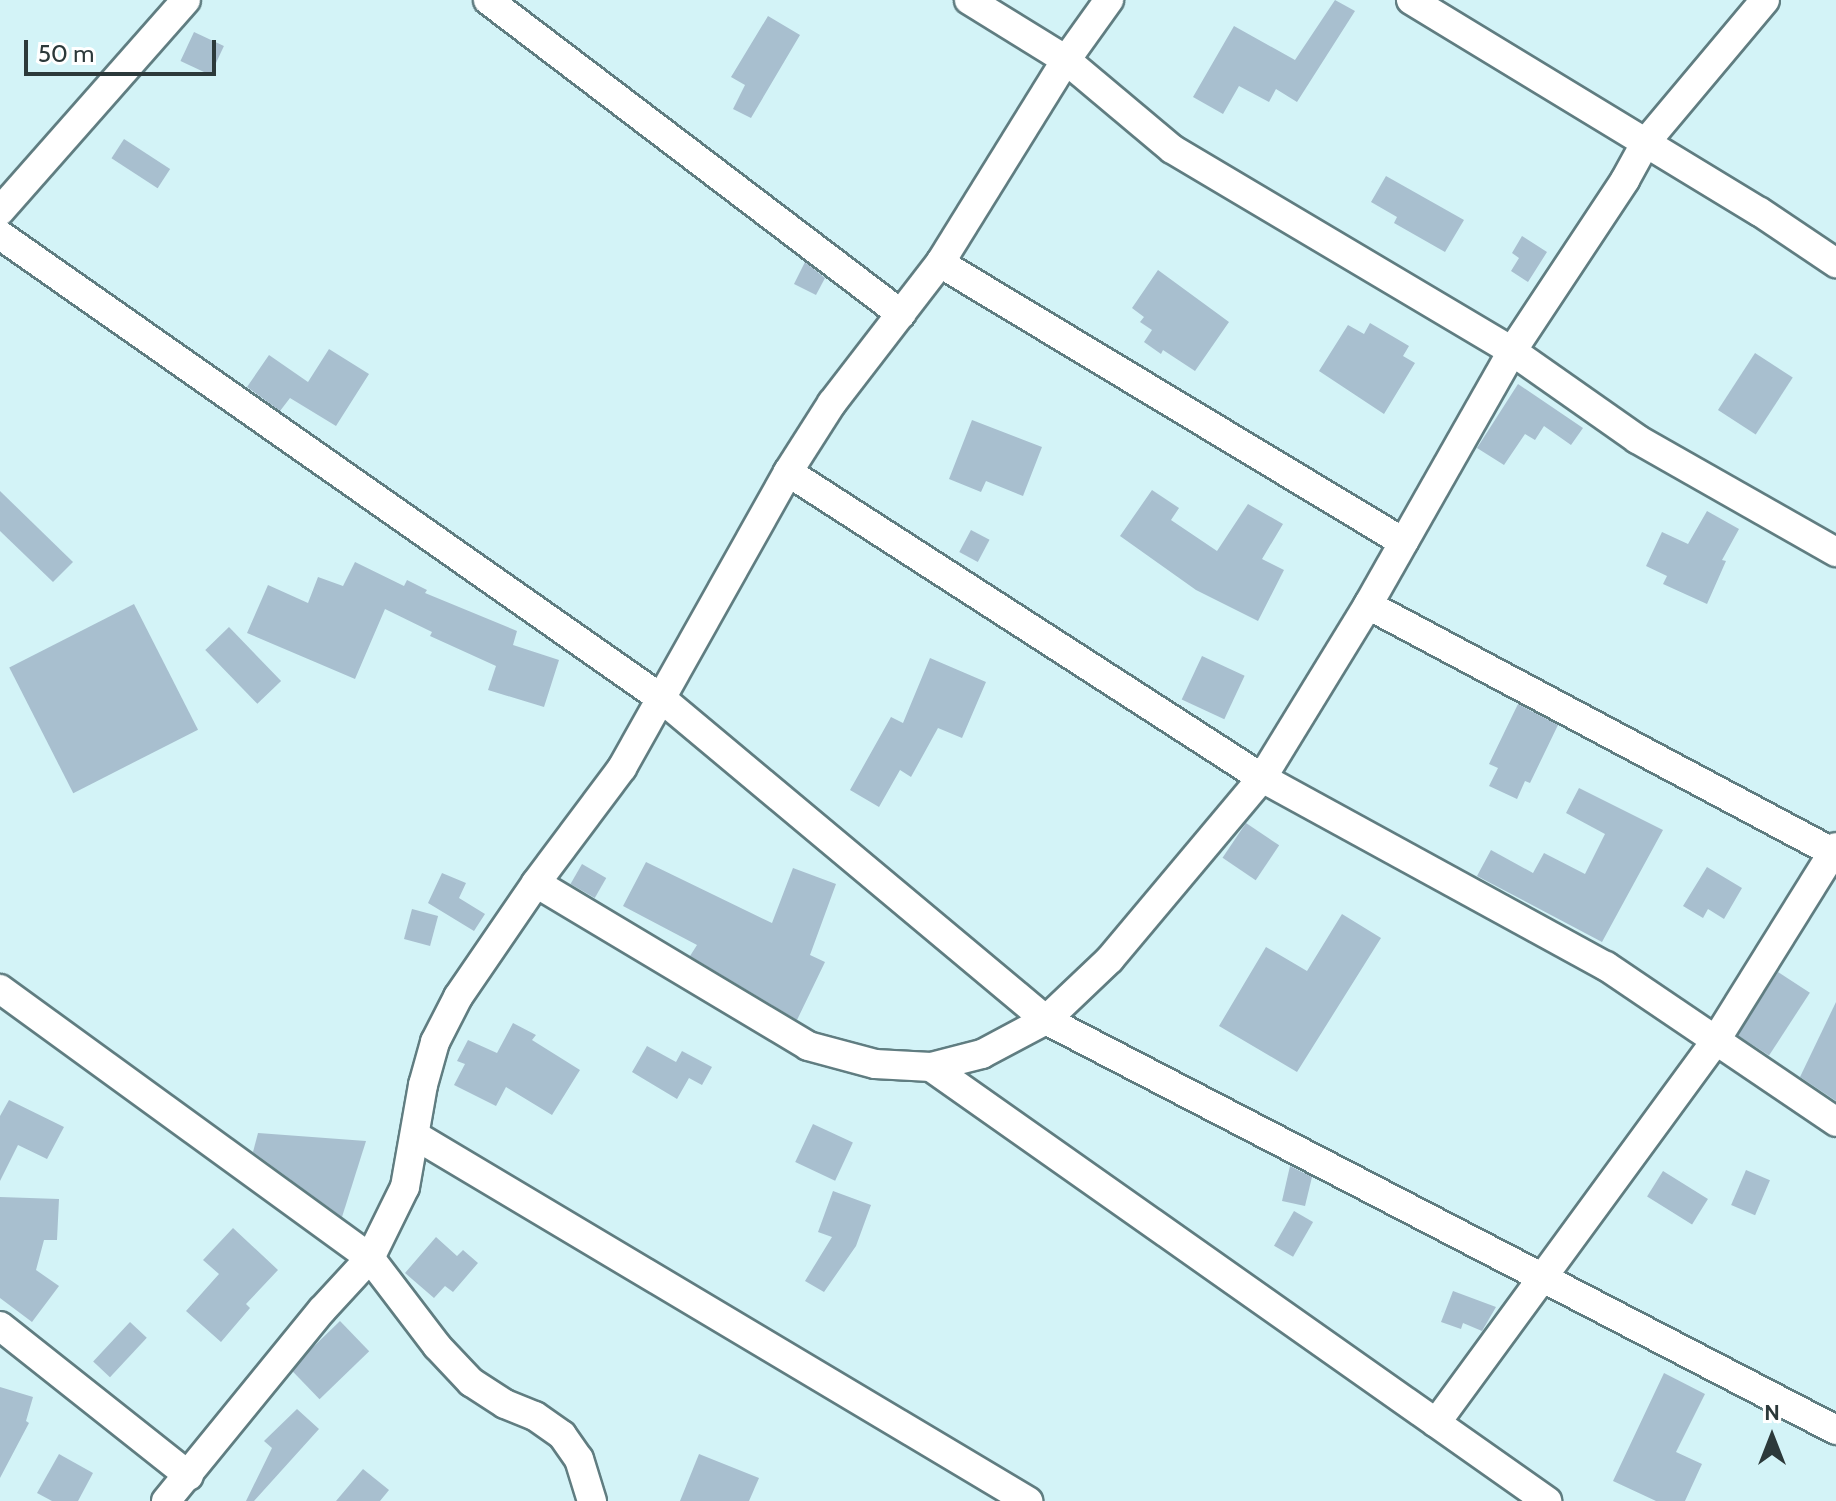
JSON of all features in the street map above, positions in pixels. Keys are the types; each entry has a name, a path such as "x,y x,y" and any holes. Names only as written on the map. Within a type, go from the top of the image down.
{"street":[{"path":"0,211 186,0"},
{"path":"488,0 901,314"},
{"path":"969,0 1066,60 1172,149 1512,351 1637,439 1836,552"},
{"path":"166,1501 322,1310 370,1258 405,1187 423,1085 435,1042 458,997 536,883 622,768 788,472 832,403 940,263 1066,60 1109,0"},
{"path":"1411,0 1760,212 1836,263"},
{"path":"536,883 808,1046 875,1064 931,1067 982,1054 1046,1020 1110,959 1262,778 1368,605 1512,351 1625,180 1646,142 1765,0"},
{"path":"0,235 662,699 1046,1020 1836,1430"},
{"path":"940,263 1403,542"},
{"path":"788,472 1262,778 1606,966 1836,1122"},
{"path":"1368,605 1835,851 1716,1040 1436,1423"},
{"path":"0,989 370,1258 437,1346 471,1382 505,1404 535,1416 562,1435 579,1459 589,1482 592,1501"},
{"path":"931,1067 1547,1501"},
{"path":"416,1136 1028,1501"},
{"path":"0,1326 189,1476"}],"building":[{"path":"1335,0 1355,11 1297,102 1276,89 1269,102 1239,86 1223,114 1193,97 1234,26 1295,60"},
{"path":"768,16 800,35 751,118 733,109 745,85 731,77"},
{"path":"194,32 224,46 210,75 180,61"},
{"path":"124,139 170,169 158,188 111,158"},
{"path":"1386,176 1464,220 1445,252 1394,223 1397,217 1371,202"},
{"path":"1522,236 1547,252 1528,282 1511,271 1519,258 1512,253"},
{"path":"805,262 825,278 816,295 794,284"},
{"path":"1158,270 1229,322 1195,371 1163,350 1161,354 1144,342 1152,330 1140,322 1144,317 1132,308"},
{"path":"1370,323 1409,346 1403,356 1415,363 1384,414 1319,371 1348,325 1364,334"},
{"path":"329,349 369,374 336,426 290,398 280,411 247,387 269,355 308,382"},
{"path":"1755,353 1793,378 1756,435 1718,410"},
{"path":"1518,384 1583,428 1571,445 1544,426 1535,440 1525,434 1504,465 1477,448"},
{"path":"972,420 1042,447 1023,496 986,481 981,492 949,479"},
{"path":"1152,490 1179,508 1171,520 1217,551 1248,504 1283,524 1262,559 1284,570 1258,621 1196,590 1120,536"},
{"path":"0,491 73,562 53,582 0,531"},
{"path":"1707,511 1739,529 1722,560 1726,561 1707,604 1663,584 1667,576 1646,566 1662,532 1688,544"},
{"path":"971,530 990,540 978,562 959,552"},
{"path":"355,562 404,586 407,580 427,590 425,593 517,631 513,645 559,660 544,707 488,690 496,666 430,636 432,632 385,609 355,679 247,633 268,585 308,603 318,577 343,586"},
{"path":"134,604 198,730 73,793 9,668"},
{"path":"229,627 281,681 257,704 205,650"},
{"path":"1202,656 1245,676 1224,719 1182,700"},
{"path":"930,658 986,682 962,738 938,728 911,777 900,770 879,807 850,790 891,717 903,723"},
{"path":"1518,704 1558,725 1530,783 1525,781 1517,799 1489,786 1498,768 1489,764"},
{"path":"1579,788 1663,830 1602,942 1477,876 1491,850 1533,873 1544,853 1585,874 1605,834 1566,813"},
{"path":"1246,823 1279,845 1256,880 1223,858"},
{"path":"646,862 772,923 793,868 836,884 810,955 825,962 797,1020 690,956 697,945 623,906"},
{"path":"582,864 606,878 595,898 570,884"},
{"path":"1707,867 1742,888 1724,919 1708,909 1703,918 1683,906"},
{"path":"442,873 466,883 459,898 485,914 474,931 428,903"},
{"path":"412,909 438,916 430,946 404,939"},
{"path":"1342,914 1381,938 1297,1072 1219,1026 1266,947 1307,971"},
{"path":"1778,972 1810,993 1769,1056 1737,1035"},
{"path":"1836,1002 1836,1101 1800,1077"},
{"path":"513,1023 536,1035 532,1040 580,1070 552,1115 506,1087 496,1106 454,1085 465,1064 457,1061 468,1040 497,1053"},
{"path":"647,1046 676,1062 682,1051 712,1067 702,1085 689,1078 677,1099 632,1072"},
{"path":"9,1100 64,1127 47,1159 18,1145 0,1181 0,1116"},
{"path":"813,1124 853,1143 835,1181 795,1162"},
{"path":"258,1133 366,1141 342,1217 253,1152"},
{"path":"1290,1166 1312,1177 1305,1206 1282,1201"},
{"path":"1746,1170 1770,1180 1755,1215 1731,1205"},
{"path":"1663,1171 1708,1199 1692,1225 1647,1196"},
{"path":"833,1191 871,1205 856,1246 824,1292 805,1281 832,1237 818,1232"},
{"path":"0,1197 59,1199 57,1240 44,1240 36,1270 59,1286 32,1322 0,1298"},
{"path":"1294,1211 1313,1222 1293,1257 1274,1246"},
{"path":"233,1228 278,1270 246,1304 250,1308 221,1342 186,1311 219,1274 203,1260"},
{"path":"436,1237 457,1256 463,1250 478,1263 453,1292 445,1286 434,1298 405,1273"},
{"path":"1453,1291 1496,1307 1482,1331 1463,1323 1461,1329 1441,1322"},
{"path":"340,1321 369,1351 320,1399 290,1369"},
{"path":"130,1322 147,1338 110,1377 93,1361"},
{"path":"1664,1373 1705,1394 1676,1452 1702,1464 1685,1501 1656,1501 1613,1481"},
{"path":"0,1387 33,1397 26,1421 29,1423 0,1478"},
{"path":"297,1409 319,1429 254,1501 246,1501 272,1448 264,1441"},
{"path":"59,1454 93,1473 78,1501 52,1501 37,1493"},
{"path":"699,1454 759,1478 749,1501 680,1501"},
{"path":"363,1469 389,1490 380,1501 336,1501"}]}
